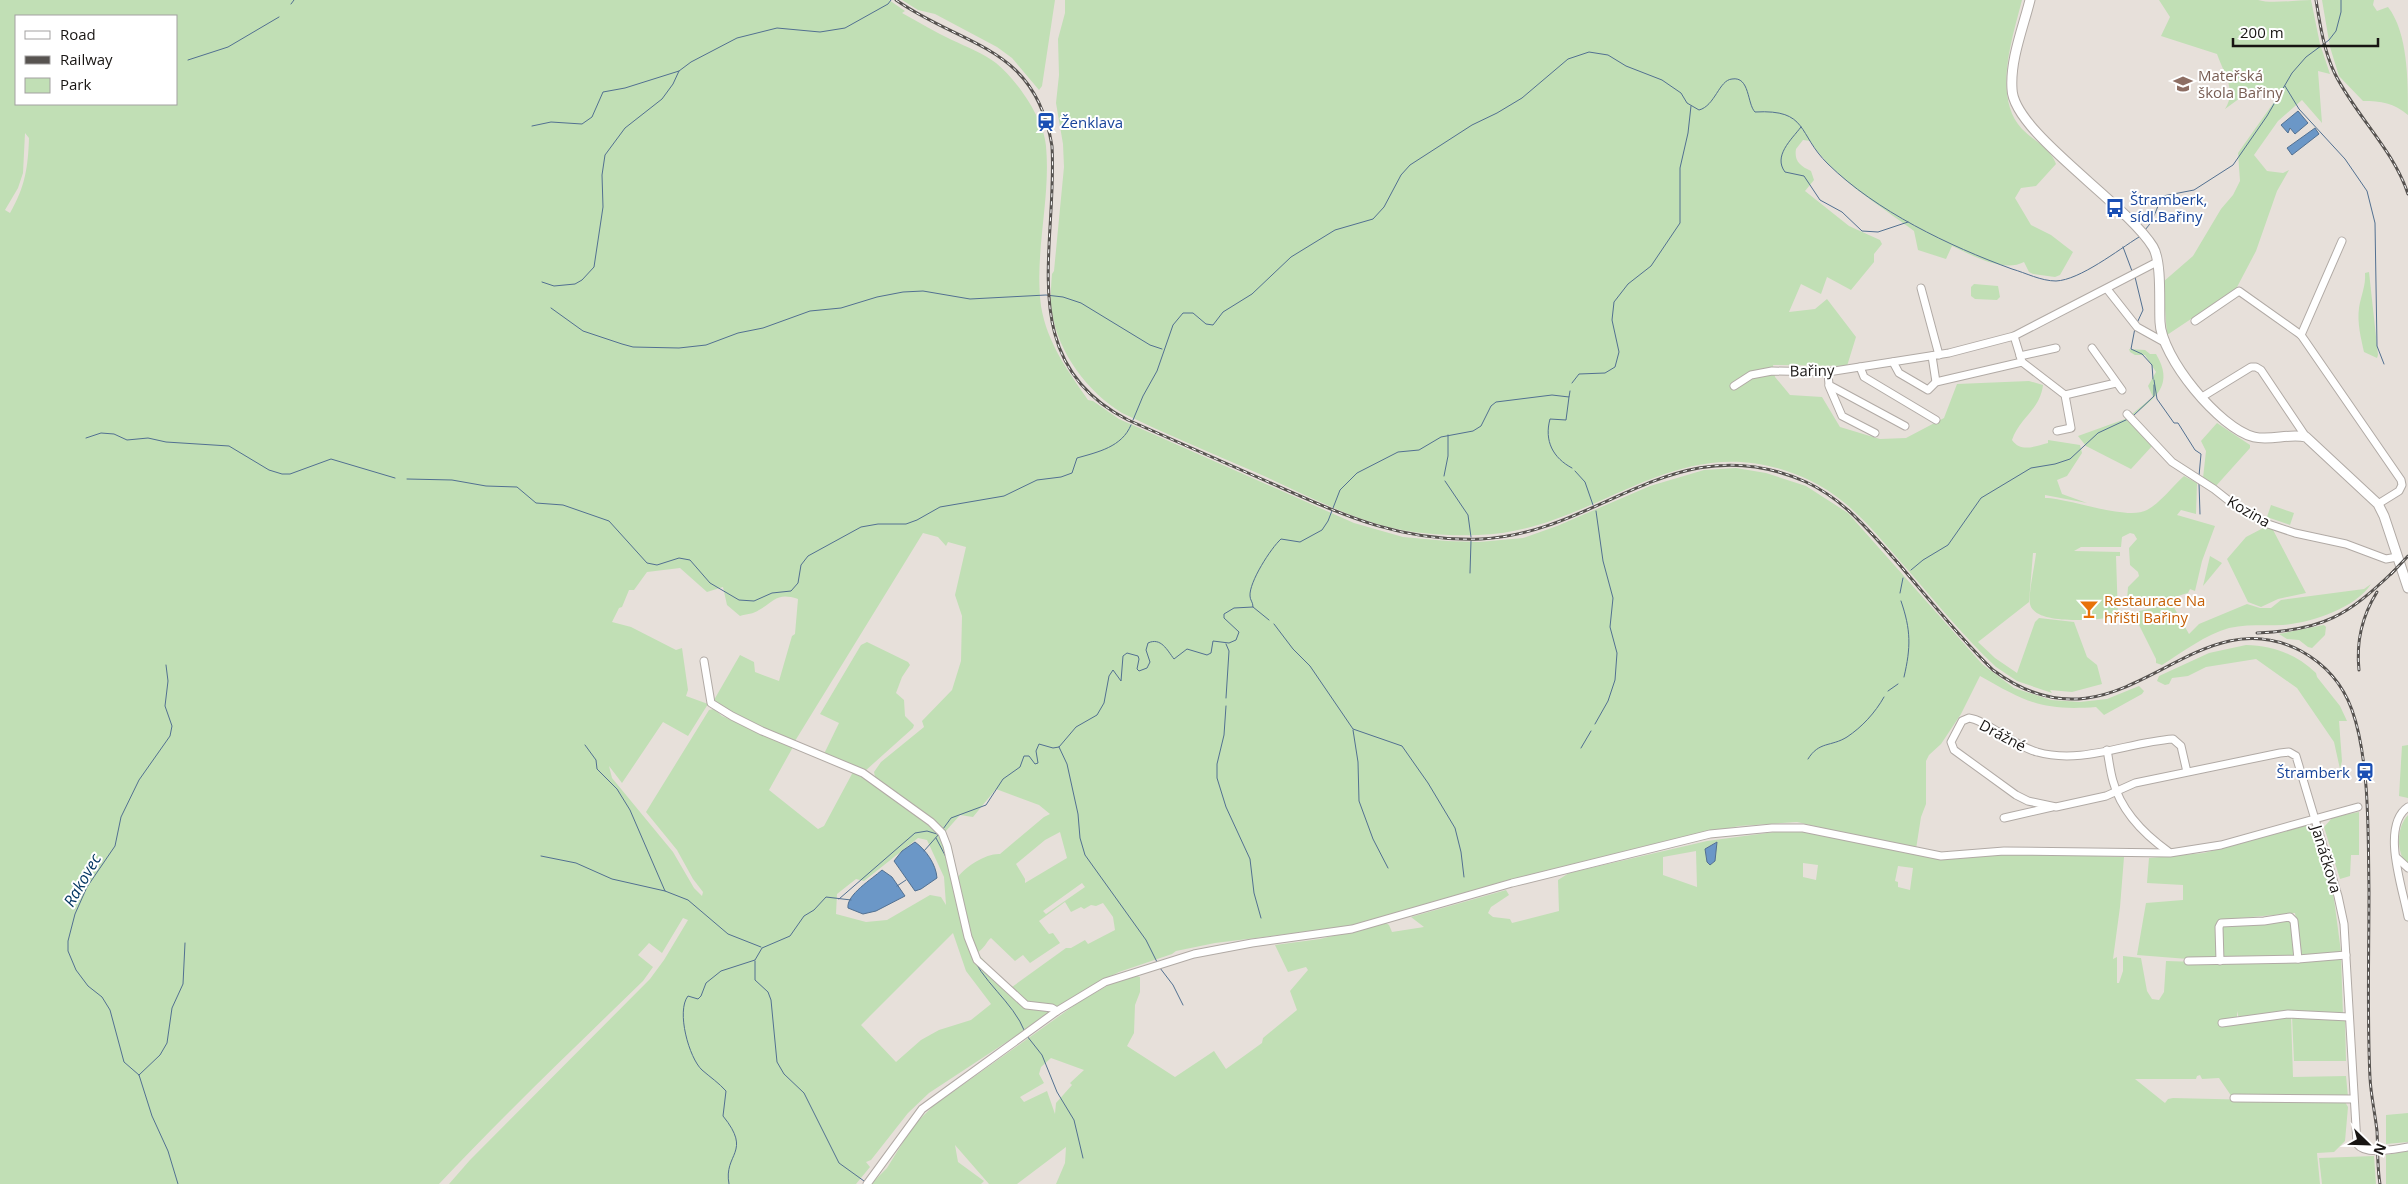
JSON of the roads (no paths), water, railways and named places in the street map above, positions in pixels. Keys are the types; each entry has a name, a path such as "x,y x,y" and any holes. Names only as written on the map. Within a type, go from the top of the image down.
{"main road":[{"path":"2030,0 2012,76 2012,94 2016,107 2025,121 2112,202 2142,233 2154,249 2157,262 2160,326 2164,342 2174,363 2202,397 2227,422 2248,435 2262,438 2306,437 2378,504 2384,516 2407,584"}],"street":[{"path":"2302,335 2342,241"},
{"name":"Bařiny","path":"1734,386 1751,375 1772,371 1828,372 1936,355 2014,336 2157,262"},
{"path":"1921,288 1936,355 1936,382"},
{"path":"2106,289 2137,327 2164,342"},
{"path":"2195,321 2239,291 2302,335 2401,480 2402,485 2399,491 2378,504"},
{"path":"2014,336 2021,359 2064,395 2071,428 2057,431"},
{"path":"1893,362 1899,373 1928,390 1936,382 2056,348"},
{"path":"2092,348 2122,390"},
{"path":"2202,397 2251,367 2256,366 2306,437"},
{"path":"1860,367 1864,377 1936,420"},
{"path":"1828,372 1829,385 1842,416 1875,433"},
{"path":"2064,395 2116,383"},
{"path":"1829,385 1905,426"},
{"name":"Kozina","path":"2127,414 2172,462 2214,489 2233,504 2265,523 2295,533 2346,544 2379,558 2398,561"},
{"path":"704,661 711,703 762,731 863,773 931,822 942,834 947,846 968,937 977,960 1026,1005 1052,1008 1057,1012"},
{"name":"Drážné","path":"2052,807 2028,801 2005,788 1954,750 1951,744 1952,737 1964,720 1974,719 2010,741 2038,752 2067,756 2173,739 2181,746 2187,772"},
{"path":"2107,750 2112,779 2136,824 2170,853"},
{"name":"Drážné","path":"2004,818 2106,796 2127,785 2280,753 2292,753 2299,761 2316,818"},
{"path":"2028,801 2028,813"},
{"path":"2316,818 2358,807"},
{"path":"2408,807 2398,817 2395,826 2396,857 2408,916"},
{"name":"Janáčkova","path":"867,1184 922,1109 1057,1012 1105,982 1194,954 1252,943 1352,930 1512,884 1704,835 1789,827 1815,830 1933,856 2019,851 2170,853 2221,846 2316,818 2341,909 2346,955 2355,1137 2358,1146 2368,1150 2408,1147"},
{"path":"2396,857 2408,868"},
{"path":"2220,961 2218,927 2221,923 2264,921 2290,917 2294,921 2298,959"},
{"path":"2188,961 2298,959 2346,955"},
{"path":"2222,1023 2288,1014 2349,1017"},
{"path":"2234,1098 2353,1099"}],"water":[{"path":"2298,111 2308,123 2295,134 2290,128 2288,133 2281,125"},
{"path":"2315,128 2319,134 2292,155 2287,148"},
{"path":"915,842 930,858 937,878 915,891 894,861 902,851"},
{"path":"1717,842 1715,861 1710,865 1707,862 1705,849"},
{"path":"882,870 892,877 905,896 876,911 863,914 848,908 848,903 855,893"}],"waterway":[{"path":"291,4 294,0"},
{"path":"532,126 551,122 582,124 592,117 603,92 625,88 679,71 691,62 737,38 777,28 820,32 845,28 888,4 891,0"},
{"path":"2145,230 2163,196 2194,190 2233,165 2267,116 2292,73 2306,57 2329,40 2336,31 2341,12 2341,0"},
{"path":"188,60 228,47 279,17"},
{"path":"1133,420 1143,396 1157,371 1173,325 1183,313 1193,313 1206,324 1213,325 1223,312 1252,294 1291,257 1335,230 1373,219 1384,207 1401,175 1410,165 1472,125 1522,98 1568,59 1589,52 1608,55 1626,66 1662,80 1681,93 1687,103 1699,110 1709,104 1728,80 1738,79 1745,86 1755,112 1772,112 1794,119 1828,164 1868,197 1914,226 1963,250 2012,269 2045,280 2056,281 2066,279 2099,264 2139,237"},
{"path":"542,282 554,286 575,284 582,280 594,267 603,207 602,175 605,155 625,128 662,99 673,84 679,71"},
{"path":"2285,86 2299,109 2345,159 2367,191 2375,223 2377,346 2384,364"},
{"path":"1572,383 1579,374 1605,373 1615,367 1619,352 1612,320 1614,302 1628,284 1651,266 1680,223 1680,168 1688,133 1691,106"},
{"path":"1801,127 1782,154 1781,160 1785,172 1804,176 1820,200 1842,212 1862,231 1878,232 1908,222"},
{"path":"2123,247 2132,271"},
{"path":"2135,277 2143,310 2137,323"},
{"path":"551,308 583,331 622,344 633,347 679,348 706,345 738,333 763,328 810,311 841,308 877,297 903,292 923,291 970,299 1046,295 1063,297 1081,303 1150,345 1162,349"},
{"path":"2135,328 2131,349 2142,354 2152,365 2153,379"},
{"path":"2154,380 2157,399 2174,423 2178,423 2195,450 2201,454 2199,476"},
{"path":"2132,417 2154,396 2154,385"},
{"path":"943,829 951,818 986,805 1003,779 1020,767 1024,756 1029,756 1035,764 1038,763 1036,751 1039,744 1053,748 1059,747 1076,727 1097,715 1104,703 1109,676 1113,670 1121,681 1123,656 1127,653 1138,656 1137,669 1139,671 1147,668 1150,662 1146,650 1148,643 1160,643 1174,659 1187,649 1207,655 1211,653 1213,641 1229,643 1236,640 1239,632 1224,618 1224,614 1234,608 1253,607 1250,599 1253,582 1272,550 1281,539 1300,542 1322,530 1328,521 1340,490 1357,473 1398,452 1419,450 1441,437 1473,431 1481,426 1491,406 1496,402 1552,395 1569,397 1570,391"},
{"path":"1569,397 1566,420 1550,419 1548,435 1555,454 1572,468"},
{"path":"1911,570 1923,560 1948,545 1981,498 2031,468 2070,459 2098,433 2128,419"},
{"path":"407,479 452,480 486,486 517,487 536,503 563,505 609,521 647,563 657,565 679,558 690,560 710,583 739,600 754,601 772,593 791,591 798,583 801,565 808,556 861,527 878,524 906,524 940,507 1004,496 1037,480 1061,477 1072,473 1077,458 1101,451 1115,444 1122,439 1131,425"},
{"path":"86,438 101,433 114,434 127,440 148,438 166,442 229,446 269,470 282,474 290,474 331,459 395,478"},
{"path":"1444,476 1448,456 1448,435"},
{"path":"1575,471 1585,482 1593,505"},
{"path":"1445,481 1468,515 1471,537"},
{"path":"2199,483 2200,514"},
{"path":"1595,724 1608,701 1615,680 1617,653 1610,627 1613,598 1603,561 1596,511"},
{"path":"1470,573 1471,541"},
{"path":"1900,593 1903,578"},
{"path":"1901,601 1907,621 1909,639 1904,677"},
{"path":"1253,607 1269,620"},
{"path":"1274,624 1293,649 1310,666 1353,729 1402,746 1428,783 1455,828 1461,852 1464,877"},
{"path":"1226,644 1229,651 1226,698"},
{"name":"Rakovec","path":"166,665 168,681 165,706 172,726 170,736 139,780 121,817 115,846 87,887 75,914 68,941 68,951 76,970 88,986 102,997 110,1010 124,1062 139,1075 152,1116 168,1151 178,1184"},
{"path":"1888,691 1898,684"},
{"path":"1808,759 1816,749 1841,740 1858,729 1884,697"},
{"path":"1226,706 1224,735 1217,764 1217,778 1226,807 1250,859 1254,893 1261,918"},
{"path":"1353,730 1358,762 1359,801 1373,839 1388,868"},
{"path":"1581,748 1591,731"},
{"path":"585,745 596,760 597,769 617,789 630,810 665,891 688,900 728,934 761,947"},
{"path":"1059,747 1067,764 1078,814 1080,838 1085,855 1146,940 1157,962"},
{"path":"839,899 915,833 927,831 937,834"},
{"path":"924,851 939,834"},
{"path":"936,838 947,859"},
{"path":"541,856 576,863 612,879 665,891"},
{"path":"897,886 906,880"},
{"path":"729,1184 728,1174 735,1152 736,1138 732,1128 723,1116 726,1091 702,1070 693,1055 686,1034 683,1012 688,996 698,999 706,983 721,971 755,960 762,948 790,936 804,916 814,910 826,897 851,900"},
{"path":"962,925 964,934"},
{"path":"139,1075 160,1055 167,1043 172,1008 183,984 185,943"},
{"path":"969,949 981,972 1013,1011 1025,1032"},
{"path":"755,961 755,980 768,992 771,1000 777,1062 784,1074 804,1093 839,1163 864,1181"},
{"path":"1160,968 1173,985 1183,1005"},
{"path":"1027,1036 1042,1055 1057,1092 1074,1120 1083,1158"}],"railway":[{"path":"896,0 922,16 994,53 1013,68 1030,87 1043,113 1052,146 1048,262 1049,299 1055,334 1068,367 1092,396 1128,420 1343,514 1395,530 1422,536 1450,539 1481,539 1524,532 1565,519 1640,486 1678,473 1717,466 1760,468 1806,482 1820,489 1845,507 1898,563 1956,631 1993,670 2038,694 2079,699 2117,690 2188,656 2224,642 2261,639 2301,651 2318,662 2344,692 2352,710 2358,730 2365,775 2369,891 2369,1055 2377,1131 2380,1184"},
{"path":"2316,0 2325,47 2335,74 2353,104 2384,147 2408,194"},
{"path":"2391,574 2408,556"},
{"path":"2257,633 2300,628 2333,618 2363,599 2395,570"},
{"path":"2359,670 2358,649 2361,630 2367,610 2377,592"}],"place":[{"name":"Mateřská škola Bařiny","path":"2183,84"},
{"name":"Ženklava","path":"1046,122"},
{"name":"Štramberk, sídl.Bařiny","path":"2115,208"},
{"name":"Restaurace Na hřišti Bařiny","path":"2089,609"},
{"name":"Štramberk","path":"2365,772"}]}
